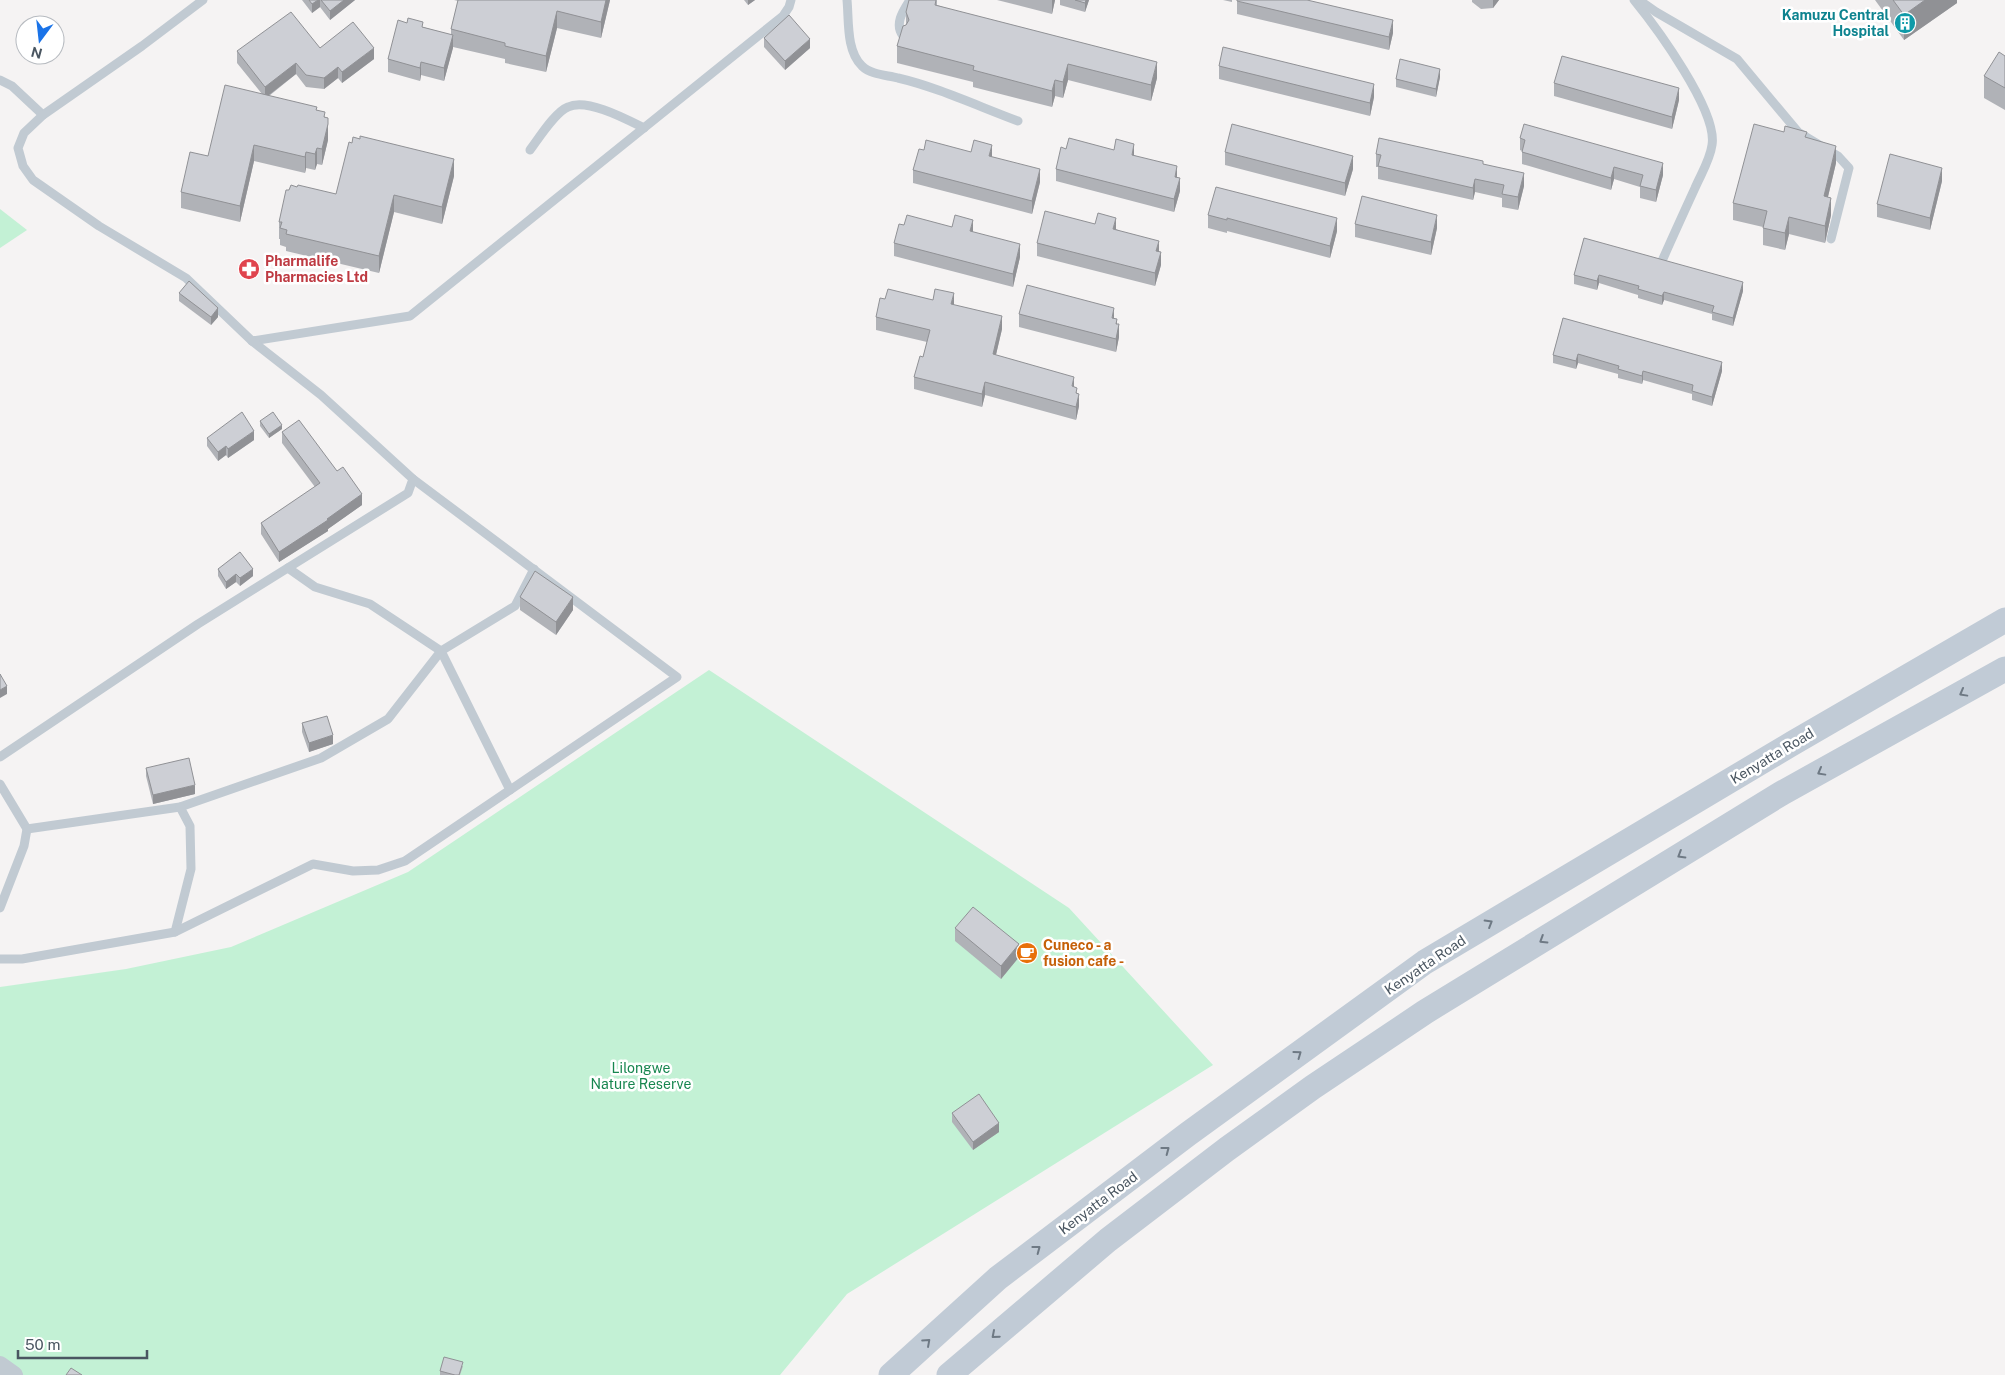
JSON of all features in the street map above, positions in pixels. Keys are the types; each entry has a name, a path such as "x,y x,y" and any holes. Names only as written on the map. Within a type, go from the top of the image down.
{"main road":[{"name":"Kenyatta Road","path":"891,1375 998,1278 1188,1134 1425,962 1793,743 2005,620"},
{"path":"949,1375 1116,1234 1227,1149 1313,1087 1425,1012 1782,793 2005,669"}],"street":[{"path":"0,1365 14,1375"}],"lane":[{"path":"0,959 22,959 175,932 312,864 353,871 378,870 405,861 677,677 413,479 321,395 252,340 186,278 99,226 33,180 23,166 18,148 24,133 43,115 142,46 203,0"},
{"path":"252,340 410,316 783,16 790,7 791,0"},
{"path":"847,0 851,42 855,56 862,66 871,72 908,80 1018,121"},
{"path":"903,36 900,32 900,20 910,0"},
{"path":"1634,0 1654,24 1694,88 1713,132 1712,146 1706,163 1662,261"},
{"path":"1639,0 1656,12 1737,59 1798,132 1838,156 1849,168 1831,239"},
{"path":"0,80 12,86 43,115"},
{"path":"530,150 558,114 567,107 579,104 611,112 644,128"},
{"path":"0,757 198,624 408,492 413,479"},
{"path":"288,568 315,588 370,604 441,651 510,790"},
{"path":"26,829 180,807 321,758 388,719 441,651 515,606 534,569"},
{"path":"0,784 26,829 24,846 0,908"},
{"path":"175,932 191,869 190,826 180,807"}],"green space":[{"path":"0,209 27,230 0,248"},
{"name":"Lilongwe Nature Reserve","path":"709,670 1069,908 1213,1065 847,1294 780,1375 0,1375 0,987 126,969 231,947 408,872"}],"building":[{"path":"309,0 318,0 312,4"},
{"path":"321,0 344,0 330,11"},
{"path":"458,0 606,0 601,22 557,11 546,56 505,46 505,43 451,29"},
{"path":"909,0 936,0 935,5 1157,62 1151,85 1068,64 1063,82 1055,80 1052,91 973,70 974,66 897,46 903,26 909,20 906,12"},
{"path":"1075,0 1086,0 1085,3"},
{"path":"1237,0 1307,0 1393,20 1389,37"},
{"path":"1893,0 1925,0 1904,15"},
{"path":"291,12 320,48 353,22 374,48 342,72 338,67 324,78 306,75 296,63 265,87 237,51"},
{"path":"789,15 810,39 785,61 764,38"},
{"path":"408,18 423,22 422,27 453,35 444,68 421,62 420,68 388,59 398,20 407,23"},
{"path":"1223,47 1374,84 1370,103 1219,66"},
{"path":"1999,52 2005,56 2005,88 1984,76"},
{"path":"1562,56 1679,88 1672,117 1554,83"},
{"path":"1400,59 1440,69 1436,89 1396,79"},
{"path":"225,85 317,107 316,110 325,112 324,117 328,118 322,149 317,148 315,154 306,152 305,157 254,145 240,206 181,192 190,152 208,156"},
{"path":"1232,124 1353,156 1345,183 1225,152"},
{"path":"1524,124 1663,163 1656,190 1640,186 1643,175 1614,167 1611,178 1522,152 1525,140 1520,138"},
{"path":"1754,124 1784,132 1785,126 1807,132 1805,137 1836,146 1824,196 1831,198 1825,226 1789,217 1785,233 1763,228 1767,211 1733,203"},
{"path":"360,136 454,159 442,207 394,195 379,256 286,234 287,230 280,228 282,222 279,222 286,190 289,190 291,185 297,187 298,185 336,194 349,142 352,143 353,137 360,139"},
{"path":"1069,138 1114,150 1116,139 1134,144 1132,155 1177,166 1175,177 1180,178 1174,199 1056,169 1061,147 1066,149"},
{"path":"1379,138 1483,161 1483,164 1524,173 1518,197 1502,194 1504,185 1475,179 1473,188 1378,166 1381,155 1376,154"},
{"path":"926,140 971,152 974,140 992,145 989,156 1040,169 1032,201 913,170 919,149 924,150"},
{"path":"1890,154 1942,168 1930,218 1877,204"},
{"path":"1216,187 1337,218 1330,246 1227,218 1227,220 1208,215"},
{"path":"1362,196 1437,215 1431,242 1355,224"},
{"path":"1045,211 1095,224 1098,213 1116,218 1113,229 1159,241 1156,251 1161,252 1155,273 1037,243"},
{"path":"907,215 952,227 955,215 973,220 970,231 1020,244 1013,274 894,243 899,224 904,225"},
{"path":"1584,238 1743,282 1733,318 1712,312 1714,306 1664,292 1662,296 1638,289 1639,286 1599,275 1597,281 1574,275"},
{"path":"189,281 218,308 211,317 179,293"},
{"path":"1027,285 1114,308 1112,318 1117,319 1116,324 1119,324 1116,339 1019,314"},
{"path":"888,289 933,300 935,289 954,293 951,304 1002,316 993,354 1074,377 1072,386 1077,388 1076,393 1079,394 1076,407 985,382 982,394 914,377 920,356 923,357 930,330 876,317 880,298 885,299"},
{"path":"1563,318 1722,362 1712,397 1692,391 1693,385 1643,371 1642,376 1618,369 1619,366 1578,354 1576,361 1553,355"},
{"path":"242,412 254,431 228,449 226,446 218,452 207,438"},
{"path":"273,412 282,425 269,434 260,421"},
{"path":"299,420 337,471 343,467 362,494 328,520 279,552 261,523 320,483 282,432"},
{"path":"240,552 253,569 240,578 236,574 226,582 218,569"},
{"path":"535,571 573,597 556,622 520,597"},
{"path":"0,674 7,686 0,690"},
{"path":"327,716 333,735 309,743 302,723"},
{"path":"189,758 195,785 153,795 146,768"},
{"path":"973,907 1019,944 1001,966 955,928"},
{"path":"979,1094 999,1123 973,1142 952,1113"},
{"path":"444,1357 463,1362 459,1375 440,1371"},
{"path":"71,1368 82,1375 66,1375"}],"place":[{"name":"Kamuzu Central Hospital","path":"1905,23"},
{"name":"Pharmalife Pharmacies Ltd","path":"249,269"},
{"name":"Cuneco - a fusion cafe -","path":"1027,953"}]}
